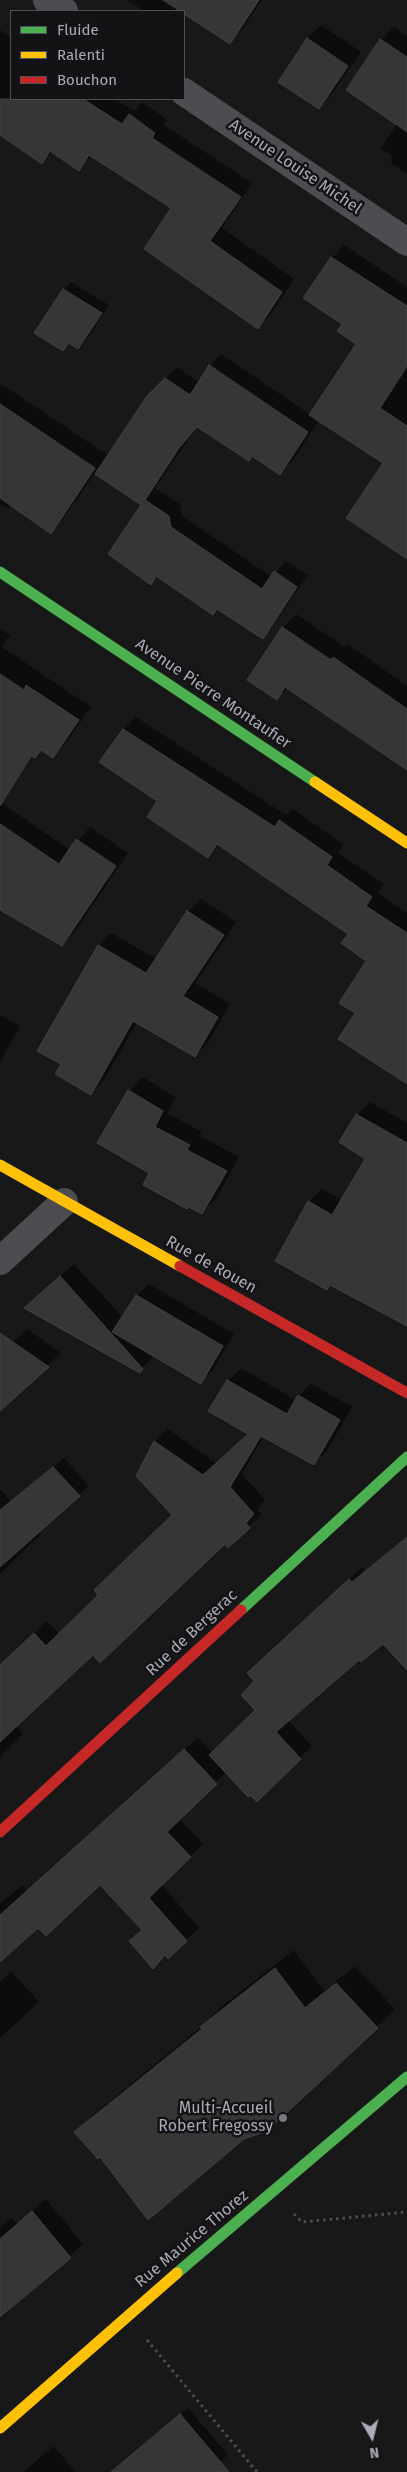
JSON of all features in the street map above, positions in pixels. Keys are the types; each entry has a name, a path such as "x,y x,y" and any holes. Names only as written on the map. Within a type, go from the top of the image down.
{"street":[{"path":"47,0 62,10"},
{"name":"Avenue Louise Michel","path":"185,93 407,242"},
{"name":"Avenue Pierre Montaufier","path":"0,572 407,843"},
{"name":"Rue de Rouen","path":"0,1165 407,1393"},
{"path":"0,1261 64,1202"},
{"name":"Rue de Bergerac","path":"0,1832 407,1457"},
{"name":"Rue Maurice Thorez","path":"0,2428 127,2315 407,2077"}],"path":[{"path":"272,2191 302,2222 407,2212"},
{"path":"127,2315 257,2472"}],"building":[{"path":"163,0 259,0 230,44 185,15 185,10 178,10"},
{"path":"307,38 348,66 319,109 278,82"},
{"path":"380,39 407,57 407,132 346,90"},
{"path":"0,99 85,100 122,124 129,114 155,133 152,138 241,197 210,241 282,292 258,329 144,249 171,208 89,155 79,171 50,151 42,164 0,135"},
{"path":"331,257 407,306 407,366 380,408 407,426 407,559 346,518 383,463 309,415 356,344 337,331 342,324 303,298"},
{"path":"63,289 102,313 78,349 69,343 63,351 34,333"},
{"path":"209,365 308,432 280,475 252,456 249,461 197,427 179,448 145,500 169,516 171,527 262,589 274,571 297,587 263,639 217,609 213,615 156,576 151,585 108,554 141,505 95,474 147,396 165,378 190,395"},
{"path":"0,404 95,468 51,534 0,498"},
{"path":"282,627 331,660 333,657 407,709 407,770 285,687 277,700 247,680"},
{"path":"0,674 24,690 26,685 79,720 53,758 41,750 35,758 31,756 0,806"},
{"path":"123,729 275,827 279,820 332,857 327,865 372,897 366,906 407,933 407,1084 338,1039 355,1013 339,1003 366,961 341,943 348,934 217,844 208,858 147,817 157,801 99,762"},
{"path":"0,824 59,864 76,839 116,866 62,946 0,910"},
{"path":"187,911 224,935 183,996 218,1017 195,1057 133,1021 91,1095 55,1074 61,1064 37,1051 98,945 146,973"},
{"path":"128,1090 163,1111 155,1127 190,1145 187,1150 227,1171 202,1214 189,1207 187,1209 143,1185 149,1173 97,1143"},
{"path":"356,1114 407,1143 407,1326 330,1285 327,1290 275,1261 308,1201 332,1215 365,1159 339,1142"},
{"path":"60,1276 143,1369 140,1373 24,1308"},
{"path":"136,1295 223,1346 201,1384 112,1332"},
{"path":"0,1333 49,1367 0,1411"},
{"path":"227,1380 287,1414 298,1395 340,1420 314,1465 261,1436 230,1487 254,1514 246,1523 250,1528 228,1548 225,1544 100,1663 93,1655 0,1742 0,1665 34,1633 46,1646 98,1595 94,1590 172,1515 136,1476 154,1441 203,1475 248,1434 208,1411"},
{"path":"53,1467 80,1496 0,1567 0,1510"},
{"path":"407,1537 407,1670 383,1644 361,1662 359,1660 276,1732 301,1759 257,1802 250,1795 248,1797 209,1755 255,1710 241,1695 254,1681 247,1673 349,1579 352,1582"},
{"path":"184,1749 217,1784 167,1832 191,1857 149,1898 187,1941 168,1959 165,1955 153,1969 129,1941 142,1930 100,1885 46,1936 38,1928 0,1962 0,1915"},
{"path":"275,1968 305,2008 336,1983 378,2028 267,2131 244,2139 148,2220 100,2157 98,2159 74,2132 202,2029 200,2027"},
{"path":"32,2211 71,2258 0,2317 0,2239"},
{"path":"180,2414 229,2472 111,2472"}],"traffic: fast":[{"path":"0,572 315,782"},
{"path":"241,1610 407,1457"},
{"path":"177,2273 407,2077"}],"traffic: slow":[{"path":"315,782 407,843"},
{"path":"0,1165 180,1266"},
{"path":"0,2428 177,2273"}],"traffic: jam":[{"path":"180,1266 407,1393"},
{"path":"0,1832 241,1610"}],"place":[{"name":"Multi-Accueil Robert Fregossy","path":"283,2118"}]}
